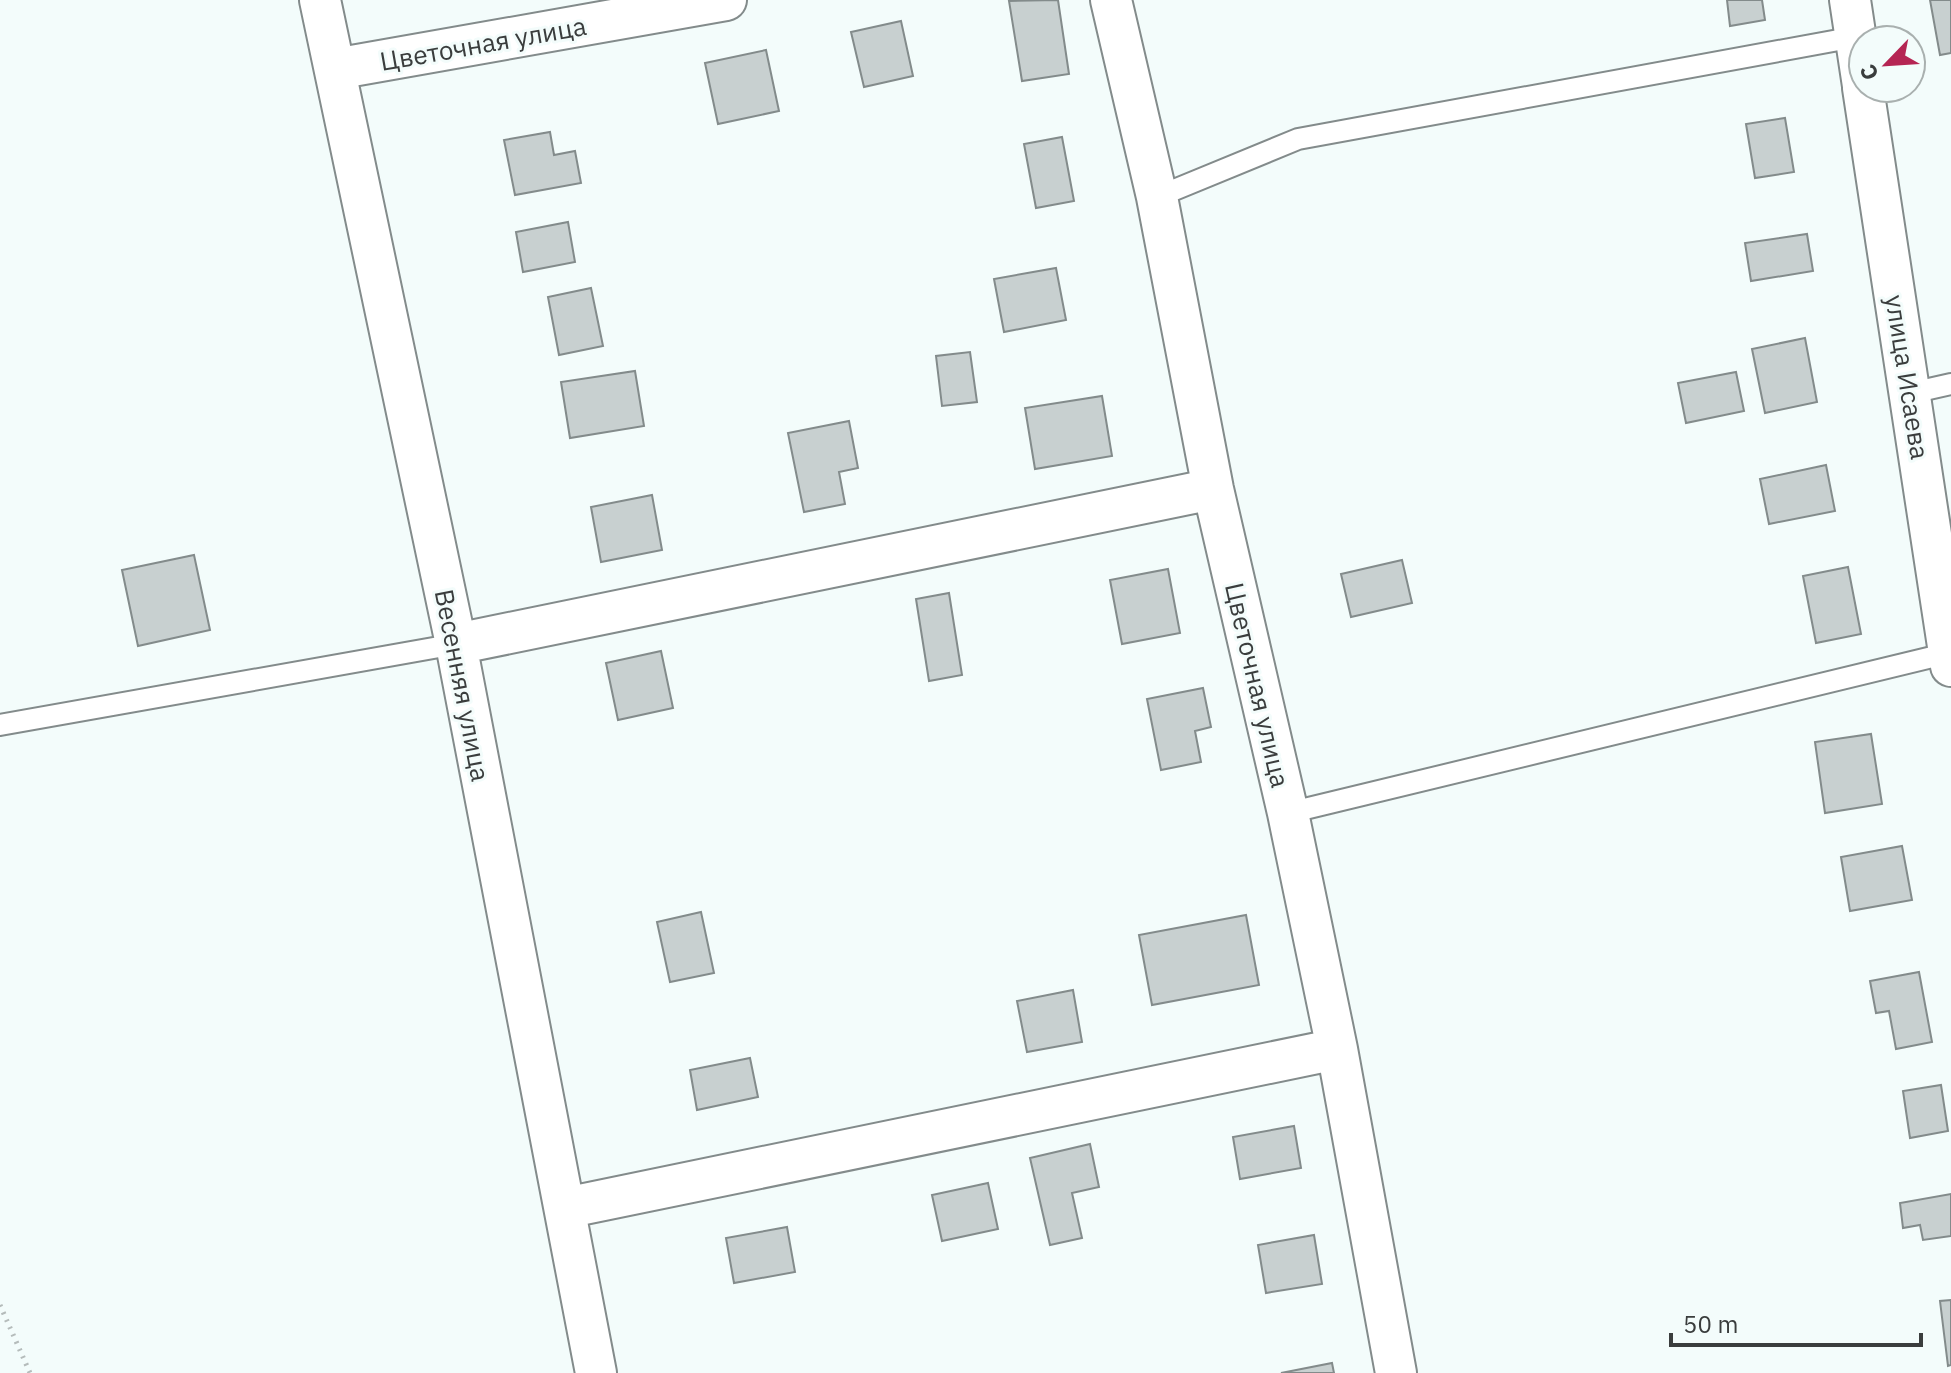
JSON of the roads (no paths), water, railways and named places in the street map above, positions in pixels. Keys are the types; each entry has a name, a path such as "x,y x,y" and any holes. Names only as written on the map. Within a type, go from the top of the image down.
{"street":[{"name":"Весенняя улица","path":"320,0 456,644 596,1373"},
{"name":"Цветочная улица","path":"335,69 726,0"},
{"name":"Цветочная улица","path":"1111,0 1157,197 1213,489 1288,813 1337,1049 1396,1373"},
{"name":"улица Исаева","path":"1866,104 1950,660"},
{"path":"456,644 1213,489"},
{"path":"565,1208 1337,1049"}],"lane":[{"path":"1157,197 1298,139 1853,18"},
{"path":"1911,393 1951,384"},
{"path":"0,725 456,644"},
{"path":"1288,813 1950,660"}]}
